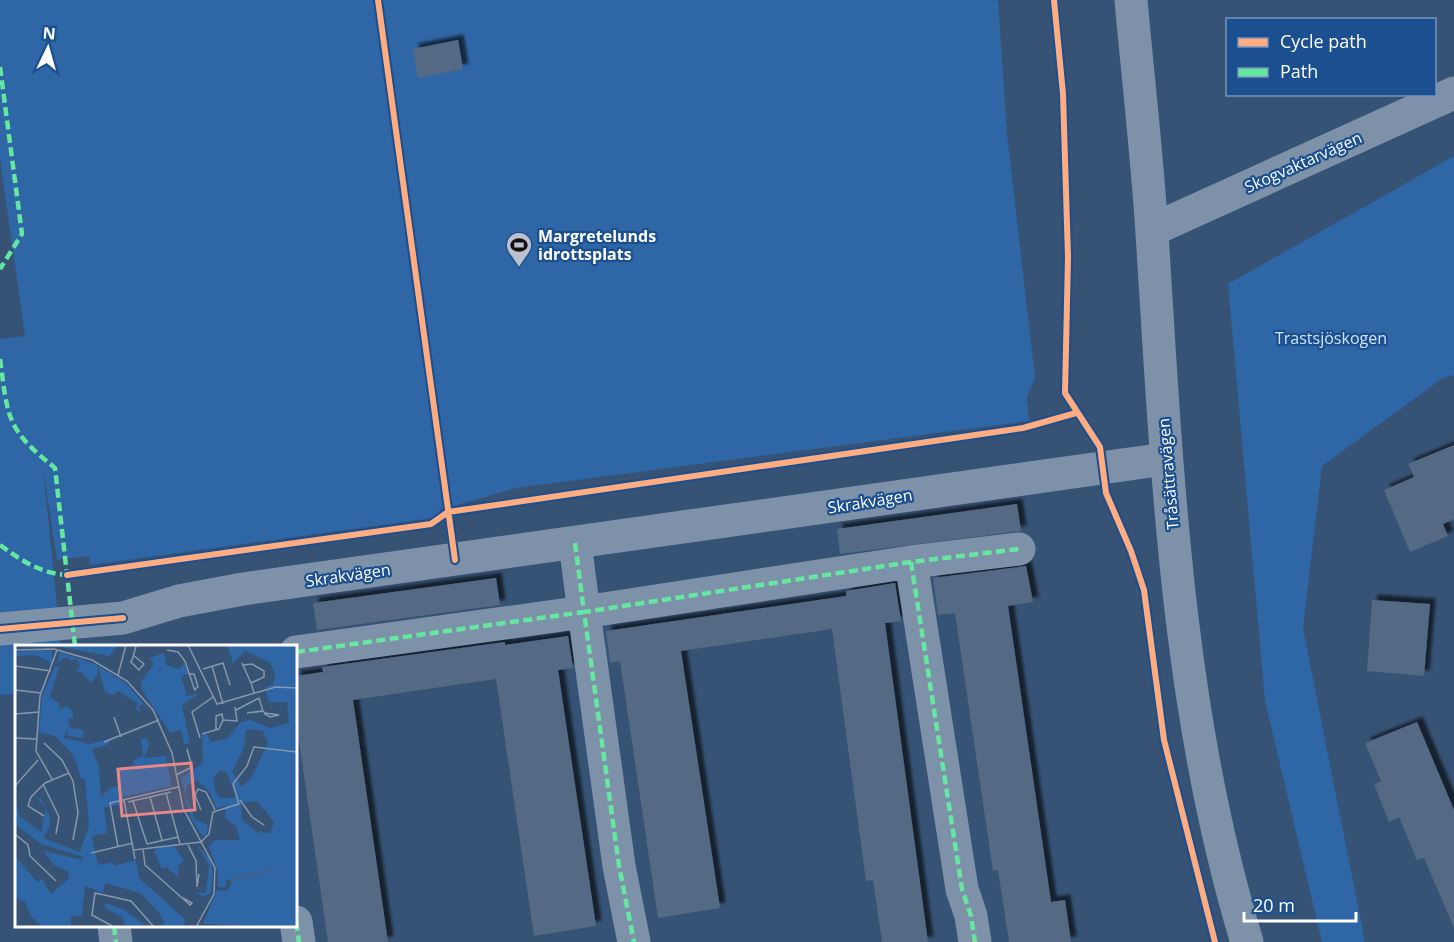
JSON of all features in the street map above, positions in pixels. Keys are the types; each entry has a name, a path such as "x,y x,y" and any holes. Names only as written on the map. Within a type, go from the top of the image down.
{"street":[{"name":"Tråsättravägen","path":"1131,0 1152,230 1165,459 1181,613 1203,762 1227,876 1247,942"},
{"name":"Skogvaktarvägen","path":"1152,230 1454,93"},
{"name":"Skrakvägen","path":"0,629 73,635 180,601 243,589 1101,466 1165,459"},
{"path":"575,543 620,866 634,942"},
{"path":"297,652 584,612 911,562 1019,549"},
{"path":"911,562 962,889 971,916 975,942"},
{"path":"114,927 116,942"},
{"path":"297,927 299,942"}],"green space":[{"name":"Margretelunds idrottsplats","path":"0,0 998,0 1007,134 1035,377 1027,398 1029,421 516,488 439,510 440,517 90,565 89,556 57,560 43,468 61,645 15,645 15,694 0,695 0,339 25,336 0,158"},
{"name":"Trastsjöskogen","path":"1454,156 1454,375 1443,378 1322,466 1303,628 1365,942 1322,942 1265,701 1228,284"}],"building":[{"path":"458,40 463,69 418,78 413,49"},
{"path":"1454,445 1454,519 1443,524 1448,536 1410,552 1384,490 1414,477 1408,464"},
{"path":"1017,504 1021,531 840,554 837,529"},
{"path":"1026,566 1033,602 1008,606 1051,902 1065,900 1071,942 1009,942 998,870 993,871 955,613 938,615 933,578"},
{"path":"496,578 500,605 317,630 313,603"},
{"path":"895,583 901,621 885,623 928,942 882,942 873,880 866,881 832,629 681,651 720,908 658,918 620,661 610,663 606,631 846,596 846,591"},
{"path":"1372,600 1430,604 1424,676 1367,671"},
{"path":"568,636 573,668 558,670 596,926 534,936 496,679 353,700 388,942 328,942 297,727 297,676 323,672 322,667 505,642 505,645"},
{"path":"1417,722 1454,810 1454,928 1424,858 1417,860 1399,817 1389,822 1374,784 1381,781 1365,743"}],"marked path":[{"path":"0,67 22,234 0,269"},
{"path":"0,359 5,395 12,421 27,443 55,468 75,645"},
{"path":"575,543 584,612 911,562 1019,549"},
{"path":"0,545 32,565 48,572 67,575"},
{"path":"911,562 962,889 971,916 975,942"},
{"path":"297,652 584,612 619,866 634,942"},
{"path":"114,927 116,942"},
{"path":"297,927 299,942"}],"cycle path":[{"path":"378,0 455,560"},
{"path":"1054,0 1063,94 1068,257 1065,393 1100,447 1106,493 1131,551 1144,590 1164,740 1215,942"},
{"path":"67,575 431,524 448,512 1023,428 1076,413"},
{"path":"0,629 123,618"}],"place":[{"name":"Margretelunds idrottsplats","path":"519,268"}]}
